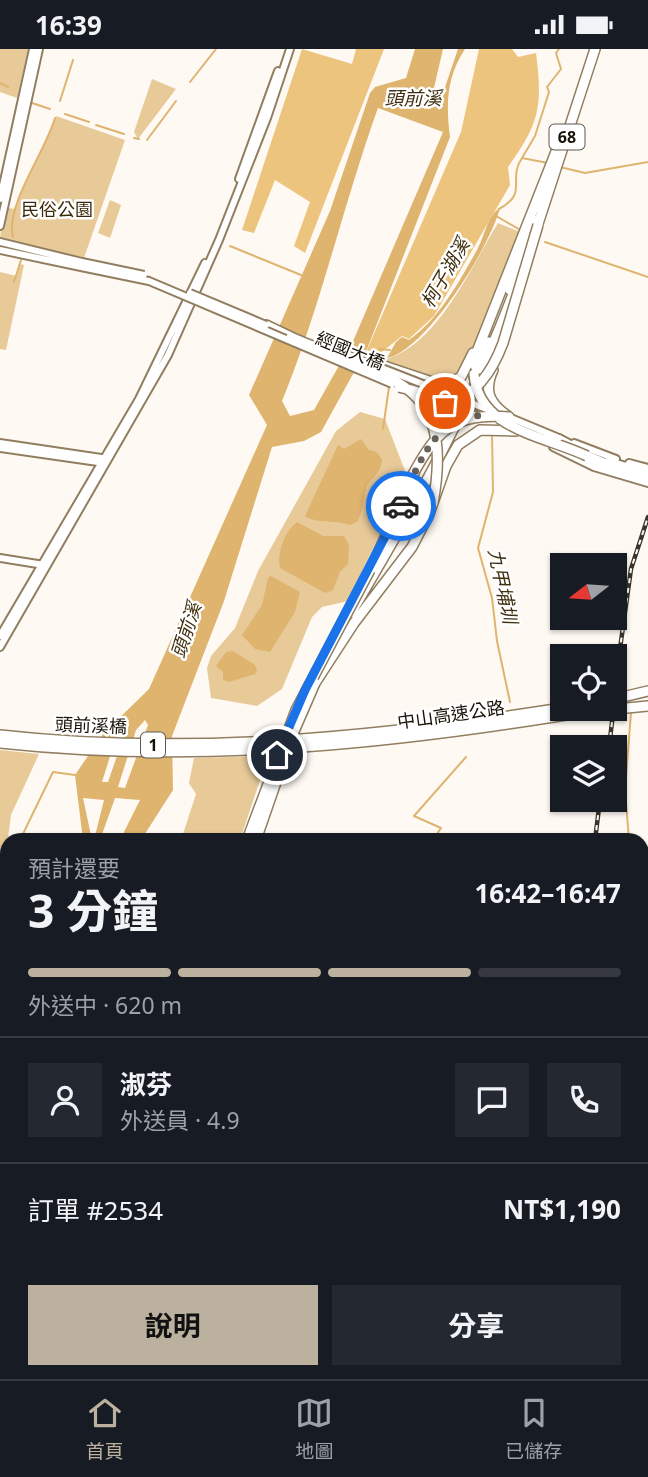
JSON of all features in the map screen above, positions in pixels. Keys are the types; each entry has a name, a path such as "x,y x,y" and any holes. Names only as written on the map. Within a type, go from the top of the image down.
{"highway":[{"name":"68","path":"512,290 592,49"},
{"name":"68","path":"258,833 292,736 331,649 467,395 512,290 538,225 592,49"},
{"path":"364,361 438,386 450,384 466,370 561,139"},
{"path":"509,417 493,405 488,392 538,225"},
{"path":"490,317 475,366 477,390 484,406 507,424 625,472"},
{"path":"266,324 398,383 424,403 432,416 439,451 433,503"},
{"path":"400,387 442,399 454,397 475,388 496,362"},
{"path":"370,570 431,436 431,423 420,403 400,387"},
{"path":"411,478 440,433 458,421 478,416 509,417"},
{"path":"316,683 354,623 406,556 433,503 446,466 468,436 488,428 516,431"},
{"name":"68","path":"250,833 296,710 370,570 383,554"},
{"path":"627,699 648,698"},
{"path":"627,704 648,698"},
{"path":"627,702 648,698"},
{"name":"中山高速公路","path":"305,744 550,710"},
{"name":"中山高速公路","path":"305,744 463,731 550,717"},
{"name":"頭前溪橋","path":"0,735 56,741 160,745 305,744"},
{"name":"頭前溪橋","path":"0,743 159,752 305,744"}],"main road":[{"path":"0,199 33,49"},
{"path":"0,226 39,49"},
{"path":"0,636 158,375 267,118 288,49"},
{"path":"0,242 81,265"},
{"path":"0,250 81,265"},
{"name":"經國大橋","path":"81,265 152,277 266,324 648,470"},
{"name":"經國大橋","path":"81,265 149,281 400,387 648,481"},
{"path":"539,439 594,467 648,481"},
{"path":"0,445 106,461"},
{"path":"0,560 43,566"},
{"path":"0,647 43,566"}],"green space":[{"path":"0,49 28,49 17,98 0,92"},
{"path":"152,79 176,89 138,139 134,132"},
{"name":"民俗公園","path":"56,116 125,140 84,258 0,238 4,207 14,209"},
{"path":"110,200 121,205 110,238 98,233"},
{"path":"498,223 520,232 466,368 453,381 439,384 382,360 402,353 435,323 450,304"},
{"path":"20,264 24,265 6,350 0,349 0,272 17,276"},
{"path":"360,412 385,419 407,476 348,601 322,607 312,617 282,689 257,706 211,698 207,668 211,656 235,628 258,571 336,431"},
{"path":"0,750 39,754 11,815 9,833 0,833"},
{"path":"268,756 242,833 183,833 196,794 189,783 194,758"}],"shaded area":[{"path":"302,49 352,64 356,49 384,49 305,253 294,246 310,202 275,180 254,233 242,230"},
{"path":"479,49 512,49 518,57 536,53 539,88 536,114 526,139 508,167 510,185 434,316 409,339 402,336 378,355 367,350 461,132"}],"water":[{"name":"頭前溪","path":"415,49 443,49 433,92 440,102 458,49 465,49 454,70 449,92 450,137 360,367 353,374 321,432 304,441 272,447 224,601 172,736 173,790 145,833 124,833 140,800 115,798 102,833 96,833 104,800 83,798 90,833 82,833 75,775 103,734 149,689 267,425 249,395 330,211 370,93 375,87 406,78","holes":["378,108 443,132 354,339 314,410 290,416 282,401 309,329","145,720 148,725 125,788 118,787 136,730","126,730 108,782 102,782 116,737"]},
{"path":"500,208 484,246 438,317 403,351 387,358 396,342 402,337 409,340 439,311 477,250 492,215"},
{"path":"361,439 369,450 377,452 382,460 379,470 367,485 357,522 350,525 305,516 338,445 344,449"},
{"path":"297,522 323,536 344,536 349,545 348,564 340,572 333,590 325,593 280,568 282,543"},
{"path":"271,576 300,592 295,612 270,652 255,649 242,635 262,605 268,578"},
{"path":"233,651 255,665 255,674 229,682 223,680 223,672 216,666 226,652"}],"waterway":[{"path":"190,82 216,49"},
{"path":"522,158 535,136 549,92 547,87 561,69 556,53 559,49"},
{"path":"60,101 73,60"},
{"path":"0,83 8,87"},
{"path":"147,140 176,101"},
{"path":"32,103 50,109"},
{"path":"65,114 89,122"},
{"path":"13,237 12,224 20,194 55,118"},
{"path":"96,125 124,134"},
{"path":"134,138 139,139"},
{"name":"柯子湖溪","path":"499,209 508,203 516,192 516,173 522,158 548,163"},
{"name":"柯子湖溪","path":"560,167 585,173 648,162"},
{"path":"496,216 522,231"},
{"path":"545,242 648,277"},
{"path":"230,246 301,275"},
{"path":"14,282 21,260"},
{"name":"柯子湖溪","path":"377,360 380,349 390,350"},
{"path":"383,429 389,387"},
{"name":"九甲埔圳","path":"492,435 493,492 478,548 492,598 497,641 510,702"},
{"path":"628,833 625,789 631,713"},
{"name":"九甲埔圳","path":"438,833 441,828 414,816 466,757"},
{"path":"23,833 53,772 75,775"}],"railway":[{"path":"621,644 631,569 648,517"},
{"path":"610,735 612,721"},
{"path":"596,833 598,812"}],"way so far":[{"path":"401,506 411,478 440,433 458,421 478,416 445,403"}],"route":[{"path":"277,755 305,690 370,570 401,506"}]}
